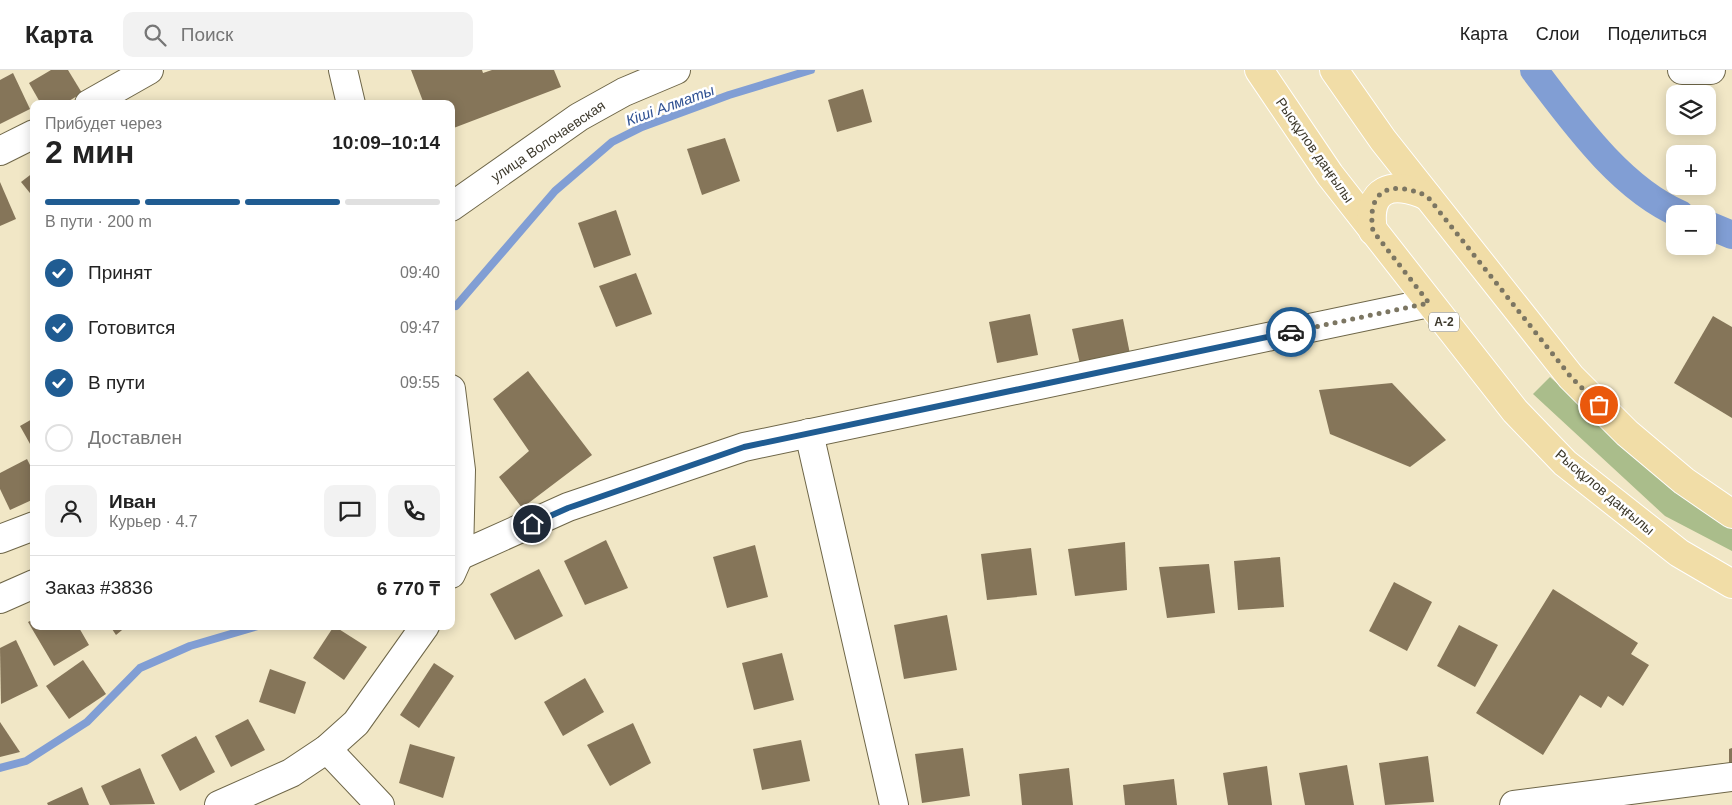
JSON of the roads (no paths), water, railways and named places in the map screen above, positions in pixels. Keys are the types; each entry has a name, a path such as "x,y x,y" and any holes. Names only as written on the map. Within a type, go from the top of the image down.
{"main road":[{"name":"Рысқұлов даңғылы","path":"1260,70 1330,175 1515,411 1565,463 1679,553 1732,584"},
{"path":"1334,70 1383,140 1571,377 1627,433 1684,480 1732,514"},
{"path":"1373,231 1371,207 1377,198 1387,190 1395,187 1410,188 1427,196"}],"street":[{"path":"96,100 149,70"},
{"path":"343,70 350,100"},
{"name":"улица Волочаевская","path":"455,204 579,117 624,92 676,70"},
{"path":"1682,70 1711,70"},
{"path":"0,151 30,136"},
{"path":"455,565 577,504 744,447 1429,303"},
{"path":"455,421 461,470 455,565"},
{"path":"810,434 894,805"},
{"path":"0,539 30,528"},
{"path":"0,599 30,586"},
{"path":"219,805 291,773 327,749 356,723 422,630"},
{"path":"327,749 380,805"},
{"path":"1514,805 1732,777"}],"waterway":[{"name":"Кіші Алматы","path":"456,306 555,191 612,142 642,127 729,95 811,70"},
{"path":"1534,70 1599,151 1637,188 1666,206"},
{"path":"1716,228 1732,235"},
{"name":"Кіші Алматы","path":"0,768 26,761 87,722 140,668 190,646 244,630"}]}
